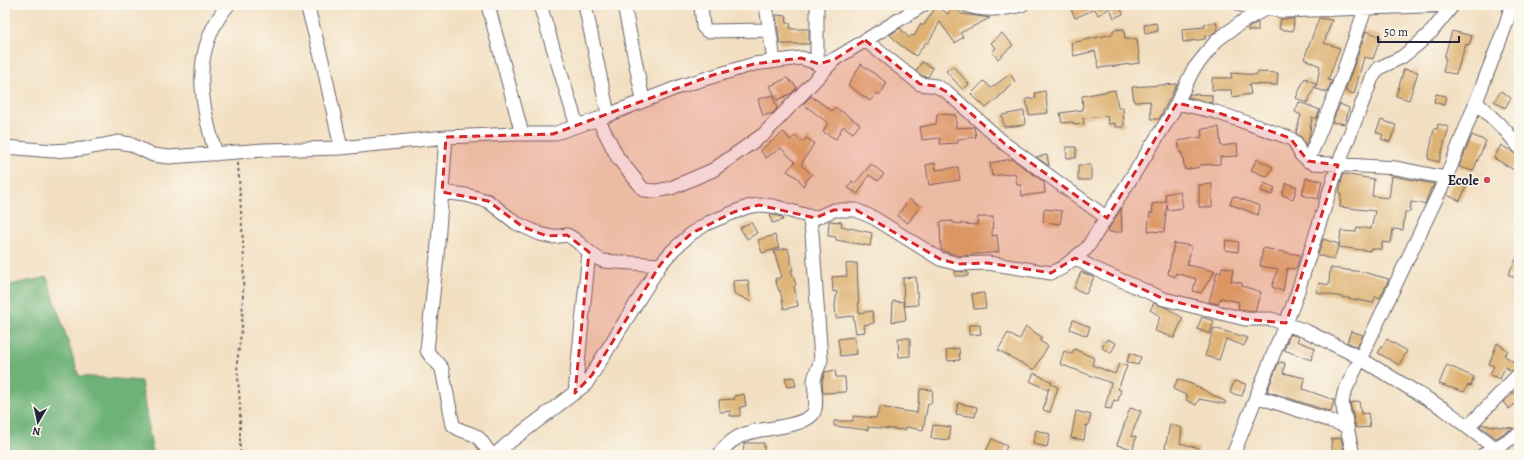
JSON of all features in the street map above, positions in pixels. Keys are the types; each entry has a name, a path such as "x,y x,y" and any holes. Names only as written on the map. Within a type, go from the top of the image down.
{"street":[{"path":"216,154 202,99 201,66 215,25 228,5"},
{"path":"307,5 323,64 341,148"},
{"path":"488,5 522,134"},
{"path":"540,5 577,126"},
{"path":"585,5 603,117 618,158 644,190 656,191 671,188 713,170 764,134 835,59 923,5"},
{"path":"624,5 643,100"},
{"path":"701,5 703,28 707,31 769,30"},
{"path":"766,5 774,61"},
{"path":"817,5 818,64"},
{"path":"966,5 979,10 1008,8 1022,5"},
{"path":"1241,5 1267,7 1283,11 1452,5"},
{"path":"1233,455 1306,269 1323,209 1338,165 1372,78 1379,68 1402,57 1417,45 1432,31 1452,5"},
{"path":"1353,455 1342,403 1344,393 1446,178 1507,22 1511,5"},
{"path":"446,137 427,350 429,356 438,362 442,369 453,425 457,429 475,435 480,439 486,451 494,455 586,384 660,265 673,250 692,233 708,223 747,207 759,205 774,206 815,218 834,210 856,210 874,218 940,259 958,264 988,264 1051,273 1062,268 1087,248 1107,218 1160,133 1193,70 1217,40 1242,22 1267,7"},
{"path":"1308,161 1338,87 1366,7"},
{"path":"865,40 920,84 936,86 947,92 1005,144 1107,218"},
{"path":"5,148 53,151 83,149 118,142 130,144 153,155 169,157 311,147 341,148 446,137 553,134 603,117 643,100 713,75 754,64 801,58 818,64 835,59"},
{"path":"1476,102 1506,131 1519,147"},
{"path":"1177,103 1216,112 1290,138 1295,142 1301,155 1308,161 1338,165 1396,168 1446,178"},
{"path":"442,192 488,200 523,227 547,236 567,235 589,252 594,258 603,261 660,265"},
{"path":"719,455 734,439 748,433 781,427 809,418 814,413 814,379 821,360 812,232 808,217"},
{"path":"575,393 589,252"},
{"path":"1075,258 1091,267 1164,298 1246,319 1271,319 1286,323 1360,358 1444,409 1495,448"},
{"path":"1468,427 1519,374"},
{"path":"1256,396 1346,426"},
{"path":"1483,455 1519,434"}],"path":[{"path":"238,152 244,259 242,326 237,363 240,405 240,455"}],"highlighted area":[{"path":"865,40 920,84 936,86 947,92 1005,144 1107,218 1177,103 1216,112 1290,138 1308,161 1338,165 1286,323 1245,319 1164,299 1075,258 1051,273 988,263 958,264 940,259 856,210 834,210 815,218 759,205 734,212 692,233 673,250 660,265 592,375 575,393 589,252 567,235 547,236 523,227 488,201 442,192 446,137 553,134 713,75 754,64 801,58 819,64 835,59"}],"green space":[{"path":"47,277 79,376 141,381 153,455 5,455 5,286"}],"building":[{"path":"1069,5 1119,5 1123,14 1114,18 1110,8 1098,15 1095,9 1075,18"},
{"path":"937,6 948,14 953,7 962,14 990,18 960,33 963,37 955,43 940,22 928,43 926,42 916,56 900,45 890,35 900,28 909,38 912,35 914,36 921,24 923,26"},
{"path":"776,15 787,16 786,23 790,23 791,29 809,29 809,44 780,44"},
{"path":"1319,18 1332,20 1324,43 1340,48 1328,80 1332,81 1327,92 1316,89 1320,66 1304,59"},
{"path":"1281,19 1294,19 1293,31 1279,29"},
{"path":"1216,22 1218,30 1205,36 1205,39 1183,42 1182,29 1205,27 1204,24"},
{"path":"1258,22 1258,31 1248,31 1248,28"},
{"path":"1156,23 1158,31 1145,34 1144,25"},
{"path":"1124,29 1125,39 1137,39 1140,63 1099,68 1095,51 1074,56 1071,43 1113,34 1113,30"},
{"path":"1366,31 1381,37 1373,59 1364,57 1354,94 1345,91"},
{"path":"1452,31 1472,36 1469,45 1466,44 1456,74 1443,72 1446,59 1444,58"},
{"path":"1002,33 1013,45 998,59 992,52 996,48 991,43"},
{"path":"922,62 933,68 928,77 923,76 916,71"},
{"path":"861,64 887,83 880,95 877,93 870,101 848,85"},
{"path":"953,66 969,84 963,90 946,71"},
{"path":"1404,69 1418,72 1409,100 1396,96"},
{"path":"1257,72 1278,73 1277,85 1249,84 1251,94 1232,97 1231,90 1212,90 1212,78 1232,78 1231,73 1257,75"},
{"path":"1010,74 1015,81 986,108 971,94 984,81 991,88"},
{"path":"787,78 797,87 792,93 777,100 770,86"},
{"path":"1305,78 1316,84 1307,103 1296,98"},
{"path":"1177,84 1159,119 1151,119 1150,101 1134,102 1132,87"},
{"path":"1115,90 1118,108 1123,108 1124,127 1115,127 1115,123 1108,124 1107,116 1083,118 1084,124 1074,125 1073,122 1062,123 1060,113 1083,110 1082,96"},
{"path":"1045,91 1048,113 1029,115 1026,99 1036,98 1035,93"},
{"path":"1501,91 1511,98 1505,108 1494,101"},
{"path":"1190,94 1212,95 1212,103 1188,97"},
{"path":"1436,94 1446,96 1444,105 1434,102"},
{"path":"773,95 777,109 773,113 763,116 758,99"},
{"path":"811,96 832,111 835,107 860,124 853,133 843,126 836,139 823,132 828,123 803,104"},
{"path":"1299,102 1320,110 1316,119 1312,117 1309,138 1306,146 1302,138 1296,133 1301,115 1295,112"},
{"path":"1340,104 1349,108 1345,124 1332,122"},
{"path":"1024,111 1025,125 1004,127 1002,115"},
{"path":"937,114 956,115 956,128 974,127 976,137 958,139 958,143 940,144 940,138 922,140 920,127 936,124"},
{"path":"1381,120 1396,125 1390,142 1381,139 1383,135 1376,132"},
{"path":"1438,124 1449,127 1439,162 1428,159 1434,129 1437,129"},
{"path":"1219,127 1221,146 1237,144 1238,156 1220,157 1220,164 1199,165 1200,167 1185,170 1178,141 1202,137 1201,129"},
{"path":"784,132 790,140 795,136 803,143 806,138 814,143 801,165 812,174 803,186 798,178 787,171 795,162 781,148 766,158 760,150"},
{"path":"1472,135 1486,141 1473,171 1459,167"},
{"path":"1501,145 1519,156 1519,173 1494,158"},
{"path":"1066,147 1076,147 1076,158 1067,158"},
{"path":"1047,155 1049,166 1036,157"},
{"path":"1012,159 1044,182 1045,193 1022,196 1021,185 1017,185 1015,173 992,176 990,163"},
{"path":"1257,159 1273,167 1267,177 1251,170"},
{"path":"935,163 936,170 958,167 960,180 929,185 926,165"},
{"path":"871,164 884,174 878,181 869,175 858,194 848,188 852,181 855,183"},
{"path":"1078,165 1091,165 1091,180 1078,180"},
{"path":"1343,174 1374,179 1372,196 1389,198 1392,176 1434,184 1425,204 1411,202 1410,212 1405,212 1403,230 1393,229 1391,243 1382,242 1382,249 1370,249 1370,251 1339,247 1341,231 1356,232 1357,227 1371,229 1375,211 1340,207 1341,193 1339,193"},
{"path":"1306,178 1322,181 1318,199 1302,195"},
{"path":"1453,181 1468,182 1460,201 1447,195"},
{"path":"1264,183 1275,188 1272,195 1261,191"},
{"path":"1286,183 1297,187 1293,199 1282,195"},
{"path":"1212,184 1212,207 1199,207 1199,185"},
{"path":"1180,191 1183,208 1168,210 1167,204 1164,232 1148,231 1150,213 1153,213 1152,204 1166,202 1165,194"},
{"path":"1233,196 1260,206 1258,215 1230,204"},
{"path":"909,199 920,206 908,223 897,216"},
{"path":"1044,209 1062,211 1060,224 1043,222"},
{"path":"1121,209 1122,232 1108,232 1108,230"},
{"path":"770,214 782,217 783,220 772,223"},
{"path":"978,217 993,217 992,236 997,235 999,252 959,256 941,250 940,222 953,221 953,223 977,225"},
{"path":"829,221 842,222 841,226 872,233 870,246 836,240 836,237 828,236"},
{"path":"751,222 757,233 747,239 740,228"},
{"path":"775,235 779,248 762,253 758,240"},
{"path":"1323,239 1339,244 1334,260 1318,255"},
{"path":"1226,240 1239,242 1238,252 1225,250"},
{"path":"1174,243 1192,246 1187,265 1215,271 1201,293 1193,291 1196,279 1176,273 1175,277 1168,274"},
{"path":"788,248 793,270 791,270 796,285 794,286 798,306 784,309 780,290 779,291 775,279 782,277 774,251"},
{"path":"1263,248 1300,255 1296,269 1287,268 1283,291 1272,287 1278,269 1260,266"},
{"path":"1519,254 1519,280 1508,274"},
{"path":"857,263 859,313 872,311 874,323 864,325 865,332 856,333 853,316 836,318 835,306 837,291 833,292 832,277 847,276 846,264"},
{"path":"1222,267 1233,269 1231,281 1242,283 1242,286 1261,292 1255,311 1238,309 1239,302 1221,298 1218,304 1209,302 1217,272 1221,272"},
{"path":"1330,268 1363,272 1389,279 1380,298 1376,296 1373,303 1316,292 1319,283 1329,285"},
{"path":"955,271 968,272 968,276 955,276"},
{"path":"1081,272 1094,277 1086,294 1074,288"},
{"path":"916,277 918,305 904,306 903,278"},
{"path":"748,280 751,302 734,293 733,281"},
{"path":"984,293 986,308 974,309 972,294"},
{"path":"893,301 904,302 906,320 892,322"},
{"path":"1154,303 1167,308 1183,318 1174,338 1155,331 1160,316 1150,310"},
{"path":"1202,317 1214,321 1210,334 1197,329"},
{"path":"1073,320 1090,327 1087,336 1070,329"},
{"path":"969,325 980,325 981,334 969,335"},
{"path":"1026,327 1042,337 1040,341 1048,346 1034,370 998,350 1008,333 1019,340"},
{"path":"1214,328 1248,338 1244,346 1226,339 1219,360 1205,356"},
{"path":"1351,331 1363,335 1357,347 1347,342"},
{"path":"1290,334 1299,337 1297,341 1315,348 1311,360 1284,350"},
{"path":"854,337 857,354 840,356 838,339"},
{"path":"898,338 910,338 910,356 899,357"},
{"path":"1107,339 1116,343 1111,353 1102,348"},
{"path":"1387,339 1407,351 1399,365 1378,353"},
{"path":"1497,343 1508,351 1504,355 1519,366 1511,371 1505,367 1500,379 1490,375 1494,366 1489,364"},
{"path":"959,348 960,360 948,361 946,350"},
{"path":"1074,349 1094,358 1092,365 1115,374 1119,364 1127,366 1118,389 1121,390 1118,401 1114,400 1111,409 1105,408 1111,383 1060,364 1064,351 1072,354"},
{"path":"1130,353 1141,357 1138,365 1127,362"},
{"path":"1279,362 1285,363 1283,373 1305,378 1303,389 1334,400 1331,412 1267,391"},
{"path":"1447,365 1474,377 1471,386 1468,385 1464,392 1439,384"},
{"path":"835,370 836,377 845,377 846,392 823,393 822,382 825,372"},
{"path":"1034,373 1052,382 1051,384 1058,387 1050,412 1043,410 1049,388 1048,390 1030,381"},
{"path":"794,377 796,386 787,387 785,378"},
{"path":"1178,379 1194,385 1226,402 1225,404 1199,399 1196,405 1186,400 1188,396 1173,389"},
{"path":"1234,381 1246,384 1242,396 1230,393"},
{"path":"920,389 933,390 931,404 928,403 923,430 906,427 905,430 868,427 868,430 834,426 834,421 853,421 853,416 876,418 880,407 917,413"},
{"path":"1519,389 1519,401 1509,409 1503,402"},
{"path":"744,394 746,406 740,407 740,416 730,416 731,411 720,412 719,400 735,399 734,396"},
{"path":"1359,401 1361,414 1368,413 1370,427 1356,428 1350,403"},
{"path":"958,403 977,407 975,417 956,414"},
{"path":"1130,408 1141,411 1131,436 1136,437 1133,449 1117,445"},
{"path":"1076,411 1091,415 1088,426 1086,425 1084,440 1071,438"},
{"path":"1170,424 1182,428 1180,443 1199,448 1197,455 1165,448"},
{"path":"1482,424 1513,428 1496,438 1480,426"},
{"path":"933,425 951,427 949,440 931,438"},
{"path":"1036,430 1050,434 1047,447 1033,444"},
{"path":"1341,438 1345,455 1333,455 1331,439"},
{"path":"992,439 1007,446 1003,455 984,455"},
{"path":"744,443 764,443 764,455 743,455"}],"place":[{"name":"Ecole","path":"1487,180"}]}
